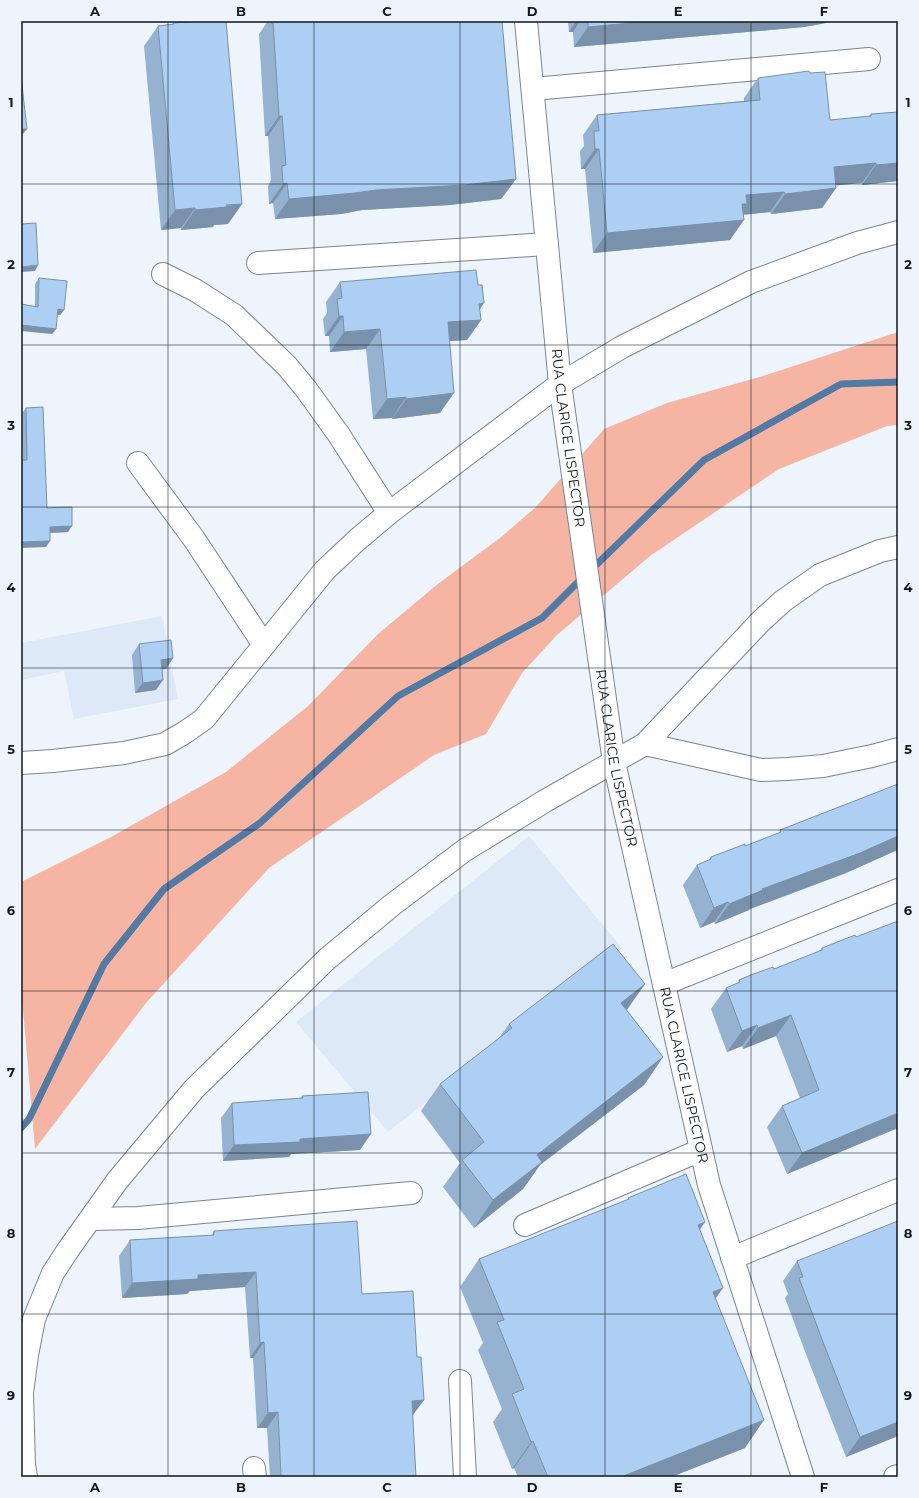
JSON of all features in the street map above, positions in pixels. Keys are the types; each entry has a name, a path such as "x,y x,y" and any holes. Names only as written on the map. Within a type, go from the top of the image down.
{"street":[{"name":"RUA CLARICE LISPECTOR","path":"526,21 560,384 614,762 709,1185 799,1476"},
{"path":"533,89 869,59"},
{"path":"21,763 124,753 164,744 184,733 204,719 325,570 388,513 560,384 622,347 751,282 856,243 898,232"},
{"path":"258,263 547,244"},
{"path":"163,274 195,290 234,316 286,366 306,389 339,435 388,513"},
{"path":"138,463 194,539 264,645"},
{"path":"26,1477 24,1465 22,1393 27,1355 34,1319 53,1273 117,1181 194,1089 327,959 392,905 466,850 545,801 645,744 761,621 782,602 820,575 880,551 898,547"},
{"path":"645,744 761,770 823,766 898,749"},
{"path":"664,984 898,890"},
{"path":"525,1225 701,1150"},
{"path":"732,1258 898,1190"},
{"path":"91,1219 138,1218 411,1193"},
{"path":"460,1380 465,1477"}],"shaded area":[{"path":"898,332 898,425 887,426 779,469 650,556 557,635 522,673 486,734 434,755 269,868 146,1003 35,1149 21,986 21,882 111,837 226,772 308,706 378,634 439,583 500,538 536,507 604,429 667,403 763,376"},
{"path":"162,616 178,699 74,719 64,671 21,680 21,643"},
{"path":"529,836 622,948 388,1132 296,1022"}],"building":[{"path":"199,21 226,21 242,204 195,210 195,208 175,210 158,26"},
{"path":"273,21 502,21 516,179 464,185 376,190 289,199 287,183 283,184 282,166 286,165 282,116 279,116"},
{"path":"588,21 652,21 588,27"},
{"path":"809,71 810,73 825,72 830,120 898,112 898,163 876,165 876,163 834,167 836,188 785,194 784,192 746,195 747,204 742,204 744,220 607,233 599,149 595,149 594,131 599,131 597,115 760,100 758,78"},
{"path":"21,76 27,129 21,129"},
{"path":"36,223 38,265 21,267 21,224"},
{"path":"476,270 478,285 482,285 484,303 479,304 481,320 448,322 454,393 406,399 406,397 387,399 380,329 344,332 343,316 339,316 337,299 342,298 340,282"},
{"path":"39,278 67,281 64,310 58,309 56,329 21,325 21,304 38,307"},
{"path":"43,407 47,508 72,507 72,526 50,527 50,541 21,542 21,460 27,460 26,408"},
{"path":"171,640 173,658 161,660 163,680 143,683 139,644"},
{"path":"898,784 898,836 860,853 762,889 763,890 729,904 728,902 714,908 697,865 711,859 711,857 781,832 780,830"},
{"path":"898,921 898,1113 802,1153 782,1106 819,1090 791,1015 758,1028 757,1025 742,1031 726,988 751,975 773,967 774,969 855,935 856,937"},
{"path":"613,944 645,984 621,1003 663,1057 537,1155 542,1162 493,1200 462,1160 484,1142 440,1084 512,1028 509,1024"},
{"path":"368,1092 371,1134 300,1139 300,1142 234,1145 232,1103 303,1098 302,1096"},
{"path":"686,1174 705,1222 698,1225 723,1288 713,1292 764,1420 621,1477 548,1477 533,1441 531,1442 512,1394 524,1389 497,1322 504,1320 479,1259 629,1199 628,1198"},
{"path":"357,1221 362,1294 413,1291 417,1357 421,1357 424,1400 412,1401 416,1477 281,1477 278,1412 268,1413 264,1342 260,1343 256,1272 198,1275 198,1279 132,1283 130,1240 214,1235 214,1231"},
{"path":"898,1221 898,1422 860,1437 799,1278 803,1277 797,1261"}],"waterway":[{"path":"591,570 704,460 841,384 898,382"},
{"path":"21,1128 29,1119 104,964 164,889 260,823 398,696 542,618 583,577"}]}
